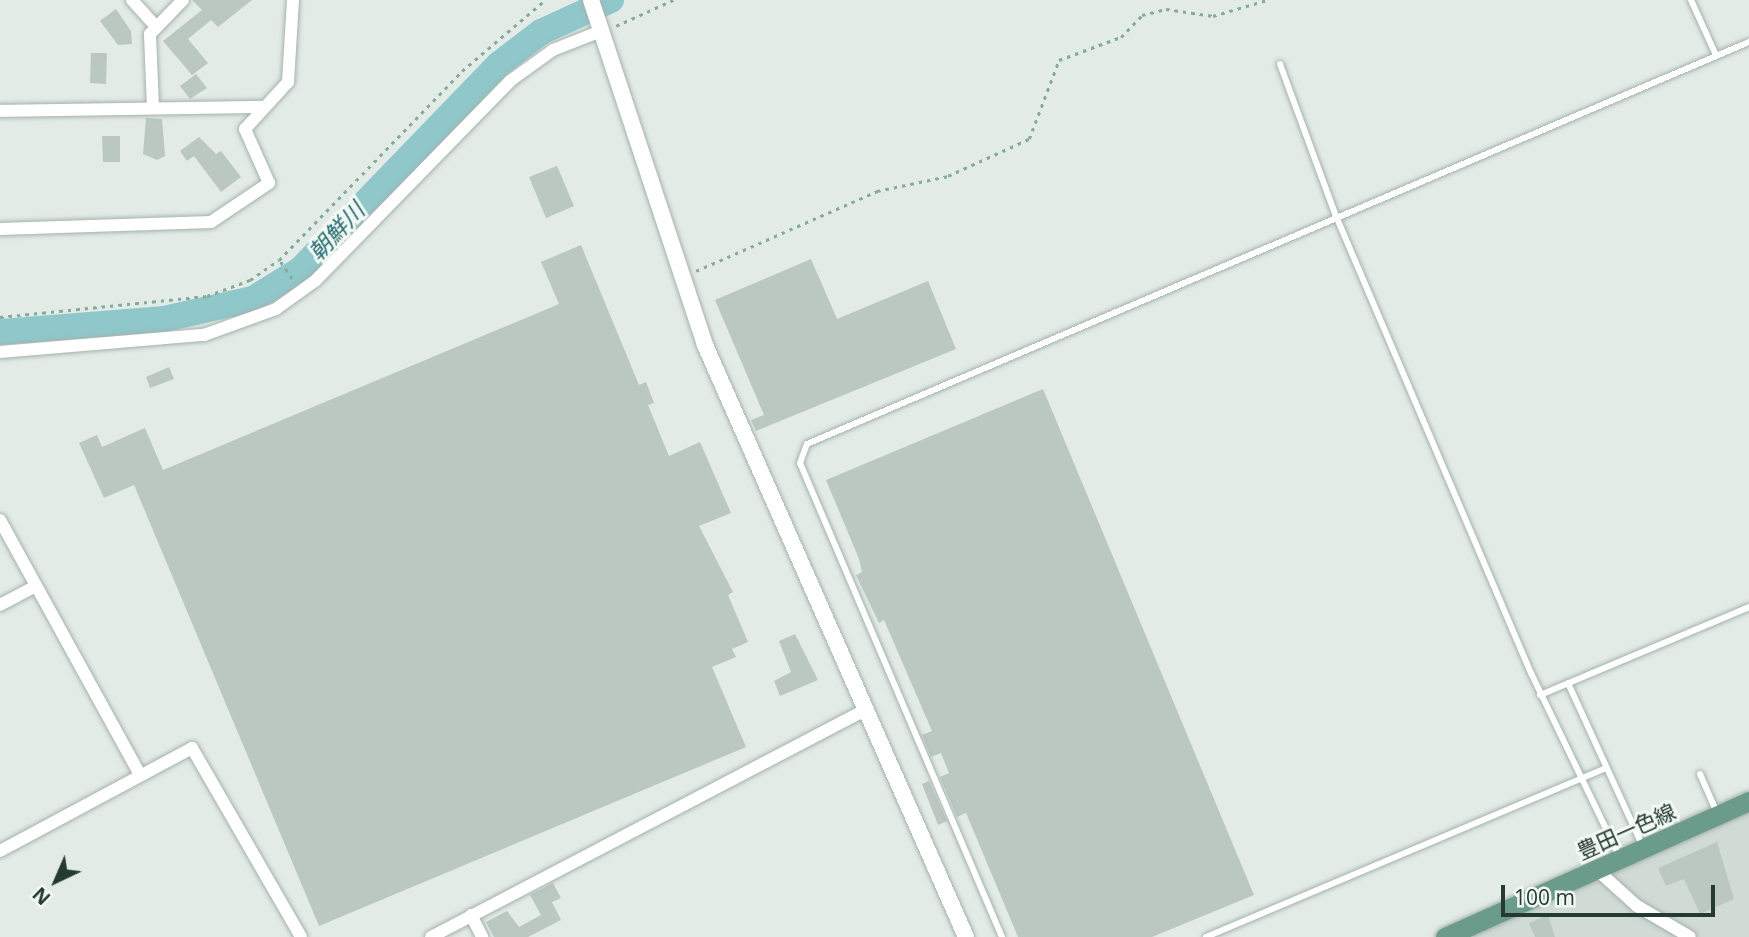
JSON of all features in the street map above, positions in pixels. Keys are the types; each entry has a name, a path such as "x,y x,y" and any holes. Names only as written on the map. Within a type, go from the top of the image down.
{"main road":[{"name":"豊田一色線","path":"1445,937 1749,801"}],"street":[{"path":"132,0 156,27"},
{"path":"153,107 150,34 183,0"},
{"path":"0,229 211,222 270,181 245,129 291,72 293,0"},
{"path":"591,0 679,278 864,711 966,937"},
{"path":"0,352 204,335 276,309 316,280 510,81 553,50 599,26"},
{"path":"0,111 263,107"},
{"path":"0,520 140,775"},
{"path":"0,605 35,586"},
{"path":"431,937 864,711"},
{"path":"0,852 188,748 199,753 301,937"},
{"path":"1596,869 1631,901 1690,937"},
{"path":"471,915 482,937"}],"lane":[{"path":"1691,0 1716,55"},
{"path":"1002,937 804,472 803,451 827,435 1749,42"},
{"path":"1280,64 1336,216 1540,695 1620,858"},
{"path":"1540,695 1749,607"},
{"path":"1568,683 1644,848"},
{"path":"1206,937 1607,768"},
{"path":"1700,774 1718,815"}],"path":[{"path":"0,317 206,296 250,280 280,261 471,62 545,0"},
{"path":"599,26 674,0"},
{"path":"679,278 877,191 948,176 1029,139 1059,60 1121,37 1142,15 1166,9 1213,16 1267,0"},
{"path":"280,261 298,288"}],"shaded area":[{"path":"1749,810 1749,937 1464,937"}],"building":[{"path":"192,0 252,0 218,27 211,20 188,39 208,63 192,75 163,41 202,10"},
{"path":"116,9 131,31 132,44 118,45 100,21"},
{"path":"91,53 107,53 106,84 90,83"},
{"path":"196,74 207,88 190,99 180,86"},
{"path":"146,118 162,119 165,156 157,160 143,154"},
{"path":"102,136 120,136 120,162 103,162"},
{"path":"199,137 216,154 221,151 241,177 221,192 194,156 187,161 180,151"},
{"path":"557,166 574,206 546,218 529,177"},
{"path":"581,245 639,385 646,382 654,403 648,405 669,456 700,442 731,513 699,526 733,592 728,595 748,642 732,649 736,657 712,667 746,747 319,926 134,485 104,498 79,443 97,435 102,447 145,428 163,470 559,304 541,262"},
{"path":"811,259 837,319 928,281 956,349 756,431 751,420 764,415 715,300"},
{"path":"169,367 174,379 150,388 146,377"},
{"path":"1043,389 1254,895 1152,937 1018,937 966,813 957,817 940,777 949,773 941,753 931,757 922,735 932,731 884,620 879,623 856,575 862,572 859,559 826,480"},
{"path":"795,634 818,680 780,696 774,681 791,672 779,641"},
{"path":"929,781 947,821 938,825 922,784"},
{"path":"1717,842 1734,899 1700,914 1684,879 1666,886 1658,868"},
{"path":"553,883 561,898 552,902 561,920 528,937 494,937 486,922 507,911 519,927 541,915 530,895"},
{"path":"1548,915 1555,937 1535,937 1529,923"}],"waterway":[{"name":"朝鮮川","path":"0,332 164,319 253,299 300,270 499,64 541,32 611,0"}]}
